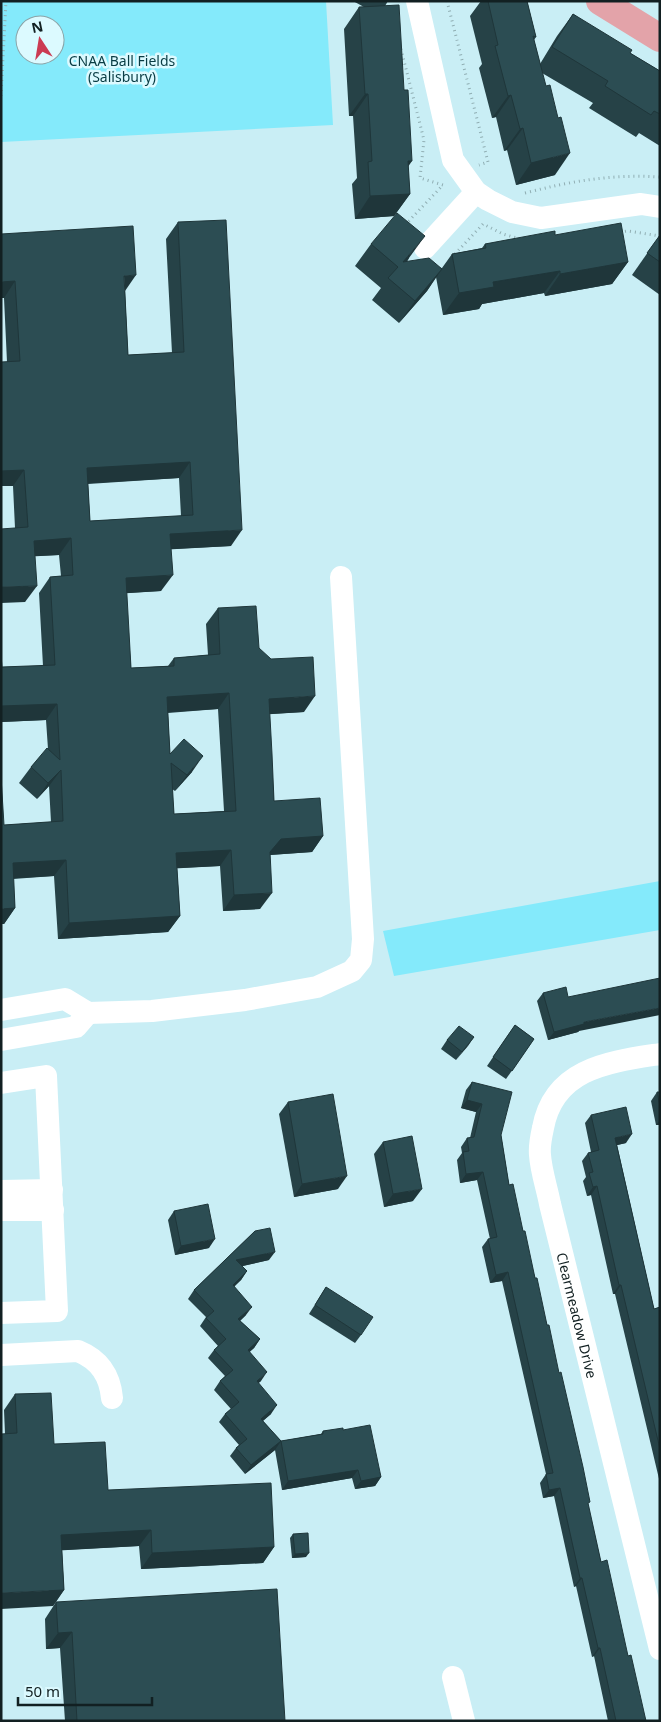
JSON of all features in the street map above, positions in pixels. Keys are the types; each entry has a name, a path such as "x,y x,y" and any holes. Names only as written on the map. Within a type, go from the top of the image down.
{"main road":[{"path":"600,1 660,38"}],"street":[{"path":"417,1 453,160 479,182 488,200 512,212 541,218 641,204 660,208"},
{"path":"425,248 479,182"},
{"path":"1,1010 65,999 88,1013 152,1011 245,1000 317,987 352,971 361,960 363,938 340,577"},
{"path":"1,1040 76,1027 88,1013"},
{"name":"Clearmeadow Drive","path":"660,1054 600,1066 581,1073 567,1083 552,1101 545,1118 540,1141 540,1155 550,1204 660,1647"},
{"path":"1,1083 46,1076 57,1311 1,1314"},
{"path":"1,1191 52,1200"},
{"path":"1,1210 52,1200"},
{"path":"1,1355 78,1351 88,1355 105,1373 111,1384 112,1398"},
{"path":"453,1677 464,1721"}],"path":[{"path":"1,96 6,1"},
{"path":"447,1 488,162 477,165 479,182"},
{"path":"524,193 556,185 611,176 660,177"}],"green space":[{"name":"CNAA Ball Fields (Salisbury)","path":"1,1 326,1 333,125 1,142"},
{"path":"660,881 660,930 394,976 383,931"}],"building":[{"path":"488,1 527,1 536,37 533,36 546,86 550,85 558,118 561,117 570,153 531,163 523,128 520,129 511,95 508,96 495,46 498,45"},
{"path":"399,5 404,90 408,90 412,161 408,161 410,194 370,196 368,162 372,161 368,94 365,94 359,7"},
{"path":"573,14 632,50 630,53 660,71 660,114 654,111 651,115 605,86 608,81 552,47"},
{"path":"397,213 425,236 403,262 429,258 442,269 415,301 388,278 398,267 371,244"},
{"path":"226,220 242,530 170,534 173,575 126,578 131,668 174,666 174,658 220,654 218,608 256,606 259,648 271,659 313,657 315,696 269,699 274,801 320,798 323,836 281,839 270,852 272,893 234,895 231,850 176,853 180,916 69,923 66,860 13,863 15,908 1,909 1,777 4,825 63,821 61,770 48,783 31,767 47,748 60,760 57,704 1,706 1,655 2,667 55,665 50,577 73,575 71,538 34,541 37,586 1,587 1,529 28,527 24,470 1,471 1,362 20,361 15,281 1,282 1,234 133,226 136,275 124,276 128,355 184,352 178,222","holes":["190,462 193,515 90,521 87,468","229,693 236,811 174,814 171,763 187,775 203,756 184,739 170,754 167,697"]},
{"path":"621,223 628,262 560,274 560,271 493,282 494,287 459,293 452,254 486,248 485,244 555,231 555,235"},
{"path":"660,235 660,262 647,253"},
{"path":"660,978 660,1008 584,1022 584,1024 554,1032 543,993 566,987 568,997"},
{"path":"515,1025 534,1039 512,1071 493,1057"},
{"path":"459,1026 474,1037 462,1052 447,1040"},
{"path":"472,1082 512,1092 501,1135 509,1185 513,1184 547,1325 549,1325 559,1373 561,1372 583,1467 590,1502 588,1503 601,1562 607,1560 628,1656 631,1655 646,1721 616,1721 600,1648 598,1648 582,1578 580,1578 560,1488 549,1490 546,1474 553,1473 508,1272 496,1275 488,1239 497,1237 483,1172 466,1174 463,1152 469,1151 467,1138 474,1137 482,1104 467,1100"},
{"path":"657,1092 660,1092 660,1106"},
{"path":"333,1094 347,1176 302,1184 288,1102"},
{"path":"626,1107 632,1134 615,1138 654,1309 660,1307 660,1449 621,1285 619,1285 597,1186 593,1187 589,1173 593,1172 588,1153 599,1150 591,1115"},
{"path":"412,1136 422,1189 393,1194 383,1142"},
{"path":"208,1204 215,1239 181,1246 174,1211"},
{"path":"270,1228 275,1252 236,1260 247,1271 233,1285 252,1307 238,1319 260,1339 248,1350 267,1372 257,1381 277,1405 261,1419 281,1441 251,1465 236,1448 247,1439 225,1414 239,1402 220,1381 233,1370 214,1350 226,1339 206,1318 214,1311 194,1290 255,1231"},
{"path":"326,1287 373,1317 361,1335 315,1305"},
{"path":"51,1393 54,1444 105,1442 108,1490 271,1483 274,1547 152,1553 151,1530 61,1535 64,1590 1,1593 1,1434 17,1433 15,1394"},
{"path":"370,1425 381,1477 361,1481 358,1470 288,1481 281,1441 323,1434 323,1431 343,1428 343,1430"},
{"path":"308,1533 309,1553 295,1554 293,1534"},
{"path":"277,1589 285,1721 77,1721 72,1632 58,1633 56,1602"}]}
